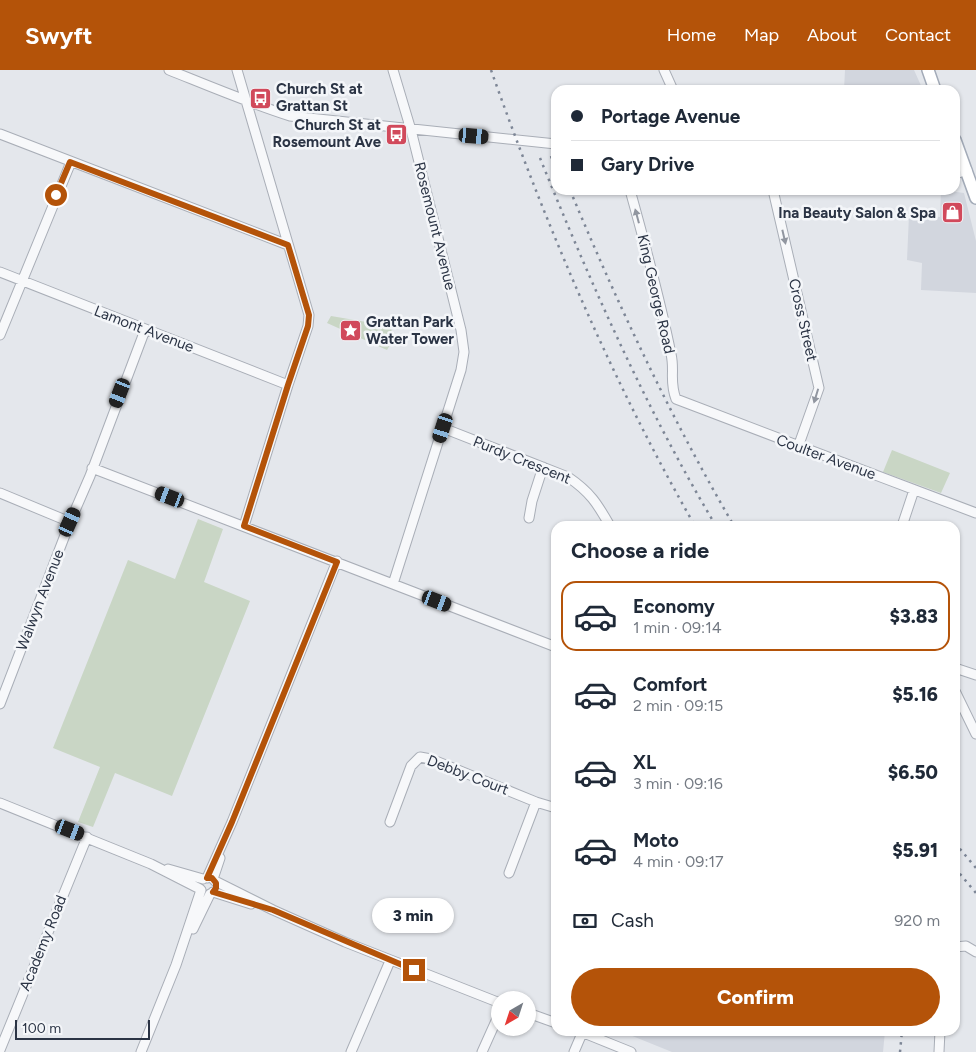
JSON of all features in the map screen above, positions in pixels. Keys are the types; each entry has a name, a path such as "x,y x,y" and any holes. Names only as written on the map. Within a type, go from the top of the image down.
{"main road":[{"path":"928,70 933,85"},
{"path":"960,152 976,198"}],"street":[{"path":"170,70 260,107 290,116 551,144"},
{"path":"237,70 309,315 308,326 244,526"},
{"name":"Rosemount Avenue","path":"393,70 464,340 461,370 393,584"},
{"path":"664,70 671,85"},
{"path":"0,134 288,245"},
{"path":"0,335 70,162"},
{"path":"960,172 967,170"},
{"name":"King George Road","path":"631,195 672,357 672,388 676,399"},
{"name":"Cross Street","path":"774,195 819,388 798,447"},
{"name":"Lamont Avenue","path":"0,272 288,385"},
{"name":"Walwyn Avenue","path":"0,704 145,330"},
{"name":"Coulter Avenue","path":"676,399 798,447 976,513"},
{"name":"Purdy Crescent","path":"443,428 568,476 584,488 596,501 607,521"},
{"path":"528,518 543,467"},
{"path":"92,468 551,645"},
{"path":"904,521 914,490"},
{"path":"0,493 70,522"},
{"path":"206,891 200,883 210,879 337,562"},
{"path":"960,670 976,675"},
{"path":"960,701 976,734"},
{"name":"Debby Court","path":"390,822 411,766 420,757 431,759 551,806"},
{"path":"509,873 536,802"},
{"path":"0,803 151,864 206,891 273,910"},
{"name":"Academy Road","path":"0,1050 4,1029 87,837"},
{"path":"151,864 210,879 273,910 390,961 491,1000"},
{"path":"206,891 216,888 210,879"},
{"path":"141,1052 206,891"},
{"path":"960,947 966,946 976,952"},
{"path":"351,1052 390,961"},
{"path":"536,1016 551,1021"},
{"path":"482,1052 491,1032"},
{"path":"574,1052 580,1036"},
{"path":"592,1036 631,1052"},
{"path":"939,1052 940,1036"}],"shaded area":[{"path":"845,70 914,70 921,85 844,85"},
{"path":"960,192 964,193 976,241 976,293 921,290 922,263 907,260 909,215 940,217 941,195 960,195"},
{"path":"632,1036 885,1036 883,1052 672,1052"}],"green space":[{"path":"331,316 390,326 394,338 387,350 327,323"},
{"path":"892,450 950,473 941,493 883,472"},
{"path":"198,519 223,529 204,582 250,601 172,796 115,773 93,827 78,822 100,767 53,748 128,560 175,579"}],"railway":[{"path":"491,70 535,188 583,303 636,416 692,521"},
{"path":"540,158 551,185"},
{"path":"555,195 600,299 643,391 690,482 713,521"},
{"path":"572,195 646,361 731,521"},
{"path":"960,849 976,868"},
{"path":"960,874 976,893"},
{"path":"900,1052 902,1036"}],"place":[{"name":"Church St at Grattan St","path":"260,98"},
{"name":"Church St at Rosemount Ave","path":"397,134"},
{"name":"Ina Beauty Salon & Spa","path":"952,213"},
{"name":"Grattan Park Water Tower","path":"350,331"}],"route":[{"path":"56,195 70,162 288,245 309,315 308,326 244,526 337,562 232,822 207,878 212,878 216,883 216,888 213,892 273,910 414,970"}]}
